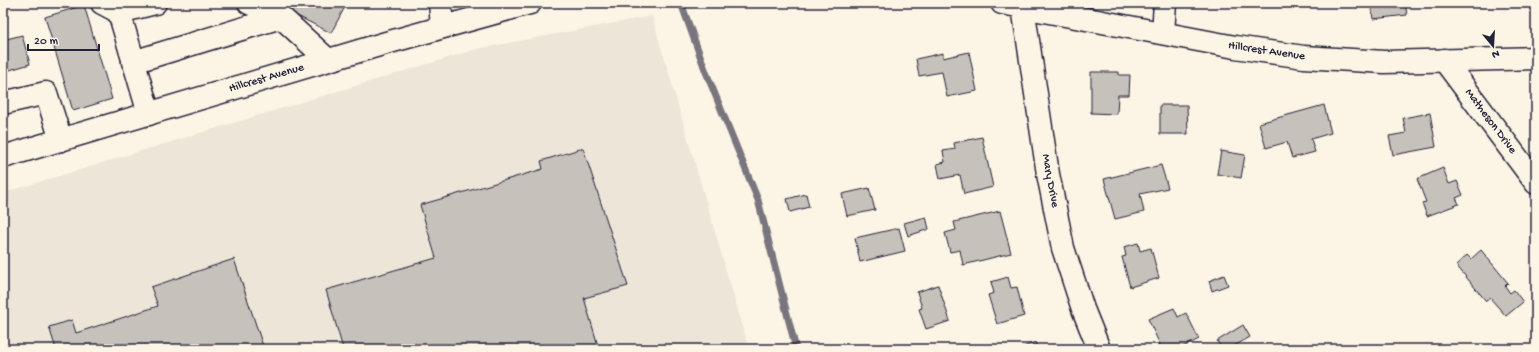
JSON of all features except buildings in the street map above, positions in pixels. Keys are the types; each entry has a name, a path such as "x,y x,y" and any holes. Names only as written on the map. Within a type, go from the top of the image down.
{"street":[{"path":"98,3 107,5 155,3"},
{"path":"249,3 280,18 328,60"},
{"path":"440,3 442,28"},
{"name":"Hillcrest Avenue","path":"3,157 328,60 530,3"},
{"path":"1163,32 1165,3"},
{"path":"107,5 133,62 149,114"},
{"name":"Hillcrest Avenue","path":"1012,5 1235,46 1304,57 1384,62 1536,58"},
{"name":"Mary Drive","path":"1012,5 1063,248 1083,309 1099,349"},
{"path":"133,62 280,18"},
{"name":"Matheson Drive","path":"1444,60 1536,183"},
{"path":"3,103 46,93 61,140"}],"shaded area":[{"path":"652,16 749,349 3,349 3,193 477,49"}],"waterway":[{"path":"681,3 706,72 758,200 796,349"}]}
